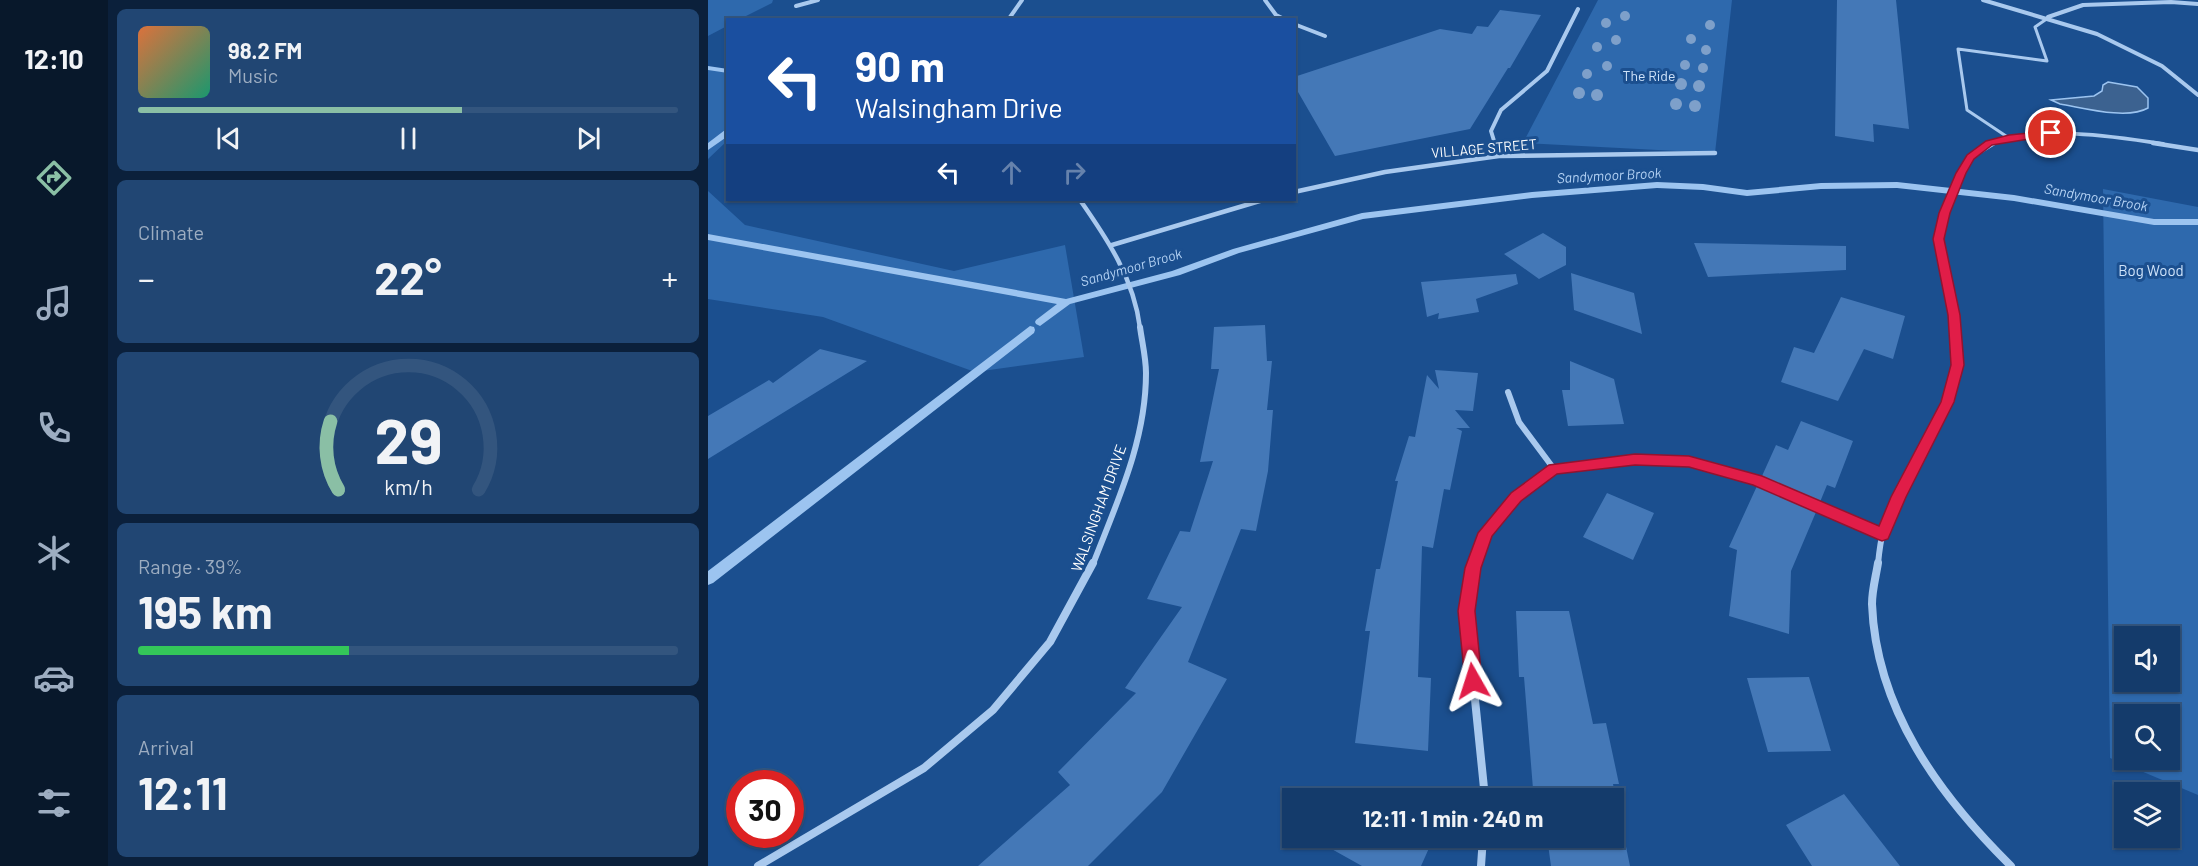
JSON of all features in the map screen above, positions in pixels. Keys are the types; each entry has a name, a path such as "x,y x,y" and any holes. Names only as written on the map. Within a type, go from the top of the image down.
{"street":[{"path":"796,6 819,0"},
{"path":"1009,18 1022,0"},
{"path":"1265,0 1276,15 1282,18"},
{"path":"1983,0 2097,34 2162,66 2198,95"},
{"path":"2048,18 2083,5 2171,2 2198,4"},
{"path":"1499,156 1491,131 1501,110 1547,71 1578,9"},
{"path":"1296,25 1324,36"},
{"path":"2011,866 1992,848 1928,771 1895,708 1877,651 1872,602 1882,535 1898,497 1947,402 1958,365 1954,315 1938,239 1945,213 1961,173 1970,157 1989,143 2051,133 2089,134 2198,150"},
{"name":"VILLAGE STREET","path":"1296,192 1385,172 1499,156 1715,153"},
{"name":"WALSINGHAM DRIVE","path":"758,866 924,768 993,710 1050,642 1088,576 1132,464 1142,417 1146,372 1142,330 1124,270 1112,245 1081,201"},
{"path":"1112,245 1260,201"},
{"path":"1508,392 1519,422 1554,469"},
{"path":"1484,788 1466,611 1473,568 1486,533 1516,497 1554,469 1635,460 1689,462 1757,480 1882,535"},
{"path":"1481,866 1482,848"}],"lane":[{"path":"2009,138 1967,110 1958,49 2047,61 2035,27 2048,18"}],"green space":[{"path":"708,0 773,0 772,3 742,18 726,18 726,27 708,36"},
{"name":"The Ride","path":"1598,0 1732,0 1715,153 1523,143"},
{"path":"708,67 726,70 726,142 708,159"},
{"name":"Bog Wood","path":"2103,189 2198,207 2198,795 2180,787 2180,782 2167,782 2139,770 2180,770 2180,704 2114,704 2114,760 2110,758"},
{"path":"708,191 745,225 954,271 1065,245 1084,357 975,372 823,317 708,299"}],"shaded area":[{"path":"2108,82 2137,87 2148,98 2148,108 2129,113 2117,113 2060,104 2051,100 2094,96 2102,91 2103,85"}],"building":[{"path":"1837,0 1896,0 1909,129 1873,124 1874,142 1835,136"},
{"path":"1500,10 1541,15 1470,129 1335,156 1296,88 1296,76 1440,29 1472,34 1477,26 1488,27"},
{"path":"1543,233 1566,247 1566,265 1539,279 1504,254"},
{"path":"1694,243 1846,246 1846,270 1708,277"},
{"path":"1571,273 1634,293 1642,334 1574,310"},
{"path":"1516,274 1518,284 1476,299 1479,312 1438,319 1439,313 1427,317 1421,282"},
{"path":"1841,297 1905,316 1893,359 1864,349 1838,401 1781,382 1794,347 1814,353"},
{"path":"1265,325 1267,361 1272,361 1267,410 1273,410 1268,471 1256,531 1241,529 1188,662 1227,679 1162,792 1088,866 978,866 1070,785 1058,772 1136,693 1125,688 1182,607 1147,599 1180,531 1190,532 1213,461 1200,462 1219,369 1211,369 1214,327"},
{"path":"820,349 867,361 708,459 708,416 769,380 773,383"},
{"path":"1570,361 1614,379 1624,424 1568,426 1562,390 1570,390"},
{"path":"1435,370 1478,373 1473,411 1455,410 1470,428 1456,428 1462,431 1450,490 1444,489 1433,548 1422,546 1418,677 1431,678 1428,751 1355,743 1370,631 1365,631 1376,569 1380,569 1398,481 1395,481 1409,436 1415,437 1427,375 1439,389"},
{"path":"1801,421 1853,441 1835,488 1827,485 1820,502 1762,476 1776,445 1788,450"},
{"path":"1757,486 1816,512 1791,571 1789,634 1729,616 1737,550 1729,547"},
{"path":"1607,493 1654,513 1633,560 1583,537"},
{"path":"1516,611 1569,611 1593,724 1606,723 1619,784 1613,784 1614,788 1533,788 1524,677 1519,677"},
{"path":"1809,677 1831,751 1768,752 1747,678"},
{"path":"1844,794 1900,866 1812,866 1786,825"},
{"path":"1624,837 1630,866 1551,866 1549,848 1624,848"},
{"path":"1330,848 1429,848 1421,866 1362,866"}],"waterway":[{"path":"708,68 726,71"},
{"path":"708,147 726,134"},
{"name":"Sandymoor Brook","path":"1066,302 1176,273 1236,251 1362,216 1532,195 1657,185 1703,187 1747,193 1821,186 1897,185 2014,198 2154,222 2198,222"},
{"path":"708,237 1066,302"},
{"name":"Sandymoor Brook","path":"1040,322 1066,302"},
{"name":"Sandymoor Brook","path":"708,579 1030,330"}],"route":[{"path":"1473,681 1466,611 1473,568 1486,533 1516,497 1554,469 1635,460 1689,462 1757,480 1882,535 1898,497 1947,402 1958,365 1954,315 1938,239 1945,213 1961,173 1970,157 1989,143 2051,133"}]}
